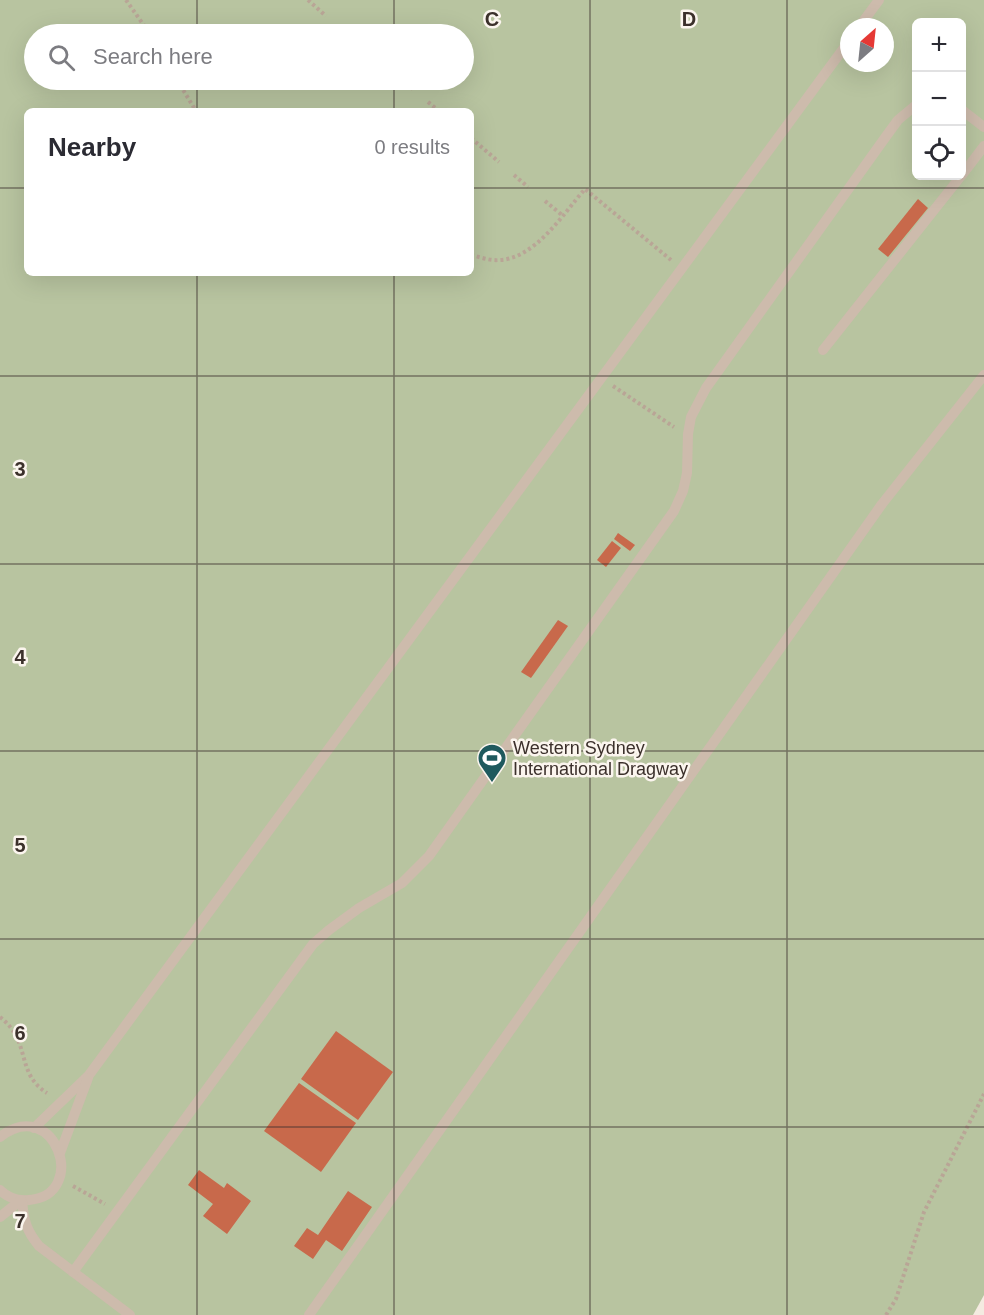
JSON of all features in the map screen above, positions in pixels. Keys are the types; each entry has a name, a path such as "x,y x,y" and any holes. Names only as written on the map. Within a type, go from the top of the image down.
{"lane":[{"path":"866,18 879,0"},
{"path":"34,1128 89,1075 840,53"},
{"path":"73,1272 313,944 359,908 402,883 417,870 436,846 674,511 683,491 687,472 691,417 706,388 898,120 912,108"},
{"path":"966,113 984,127"},
{"path":"966,169 984,146"},
{"path":"823,350 957,180"},
{"path":"309,1315 882,504 984,375"},
{"path":"60,1153 89,1075"},
{"path":"0,1123 11,1130"},
{"path":"0,1137 11,1130 22,1127 34,1128 45,1133 54,1142 60,1153 62,1164 60,1176 54,1187 40,1197 21,1200 12,1198 0,1190"},
{"path":"21,1200 24,1221 29,1234 39,1246 130,1315"},
{"path":"0,1217 21,1200"}],"path":[{"path":"126,0 143,24"},
{"path":"308,0 326,16"},
{"path":"183,90 194,108"},
{"path":"428,102 435,108"},
{"path":"474,141 499,162"},
{"path":"514,174 528,187"},
{"path":"474,256 499,260 513,258 527,252 585,189 672,260"},
{"path":"545,201 562,215"},
{"path":"612,386 672,425"},
{"path":"0,1017 20,1040 29,1075 36,1085 55,1097"},
{"path":"886,1315 896,1299 924,1212 984,1094"},
{"path":"72,1185 111,1207"}],"green space":[{"name":"Western Sydney International Dragway","path":"0,0 984,0 984,1295 973,1315 0,1315"}],"building":[{"path":"918,199 928,208 888,257 878,249"},
{"path":"618,533 635,545 630,551 614,539"},
{"path":"612,541 621,548 606,567 597,560"},
{"path":"558,620 568,626 531,678 521,672"},
{"path":"336,1031 393,1072 358,1120 301,1079"},
{"path":"299,1083 356,1123 321,1172 264,1131"},
{"path":"199,1170 224,1188 227,1183 251,1201 227,1234 203,1216 213,1204 188,1185"},
{"path":"348,1191 372,1207 342,1251 326,1240 313,1259 294,1246 307,1228 318,1235"}],"place":[{"name":"Western Sydney International Dragway","path":"492,784"}]}
